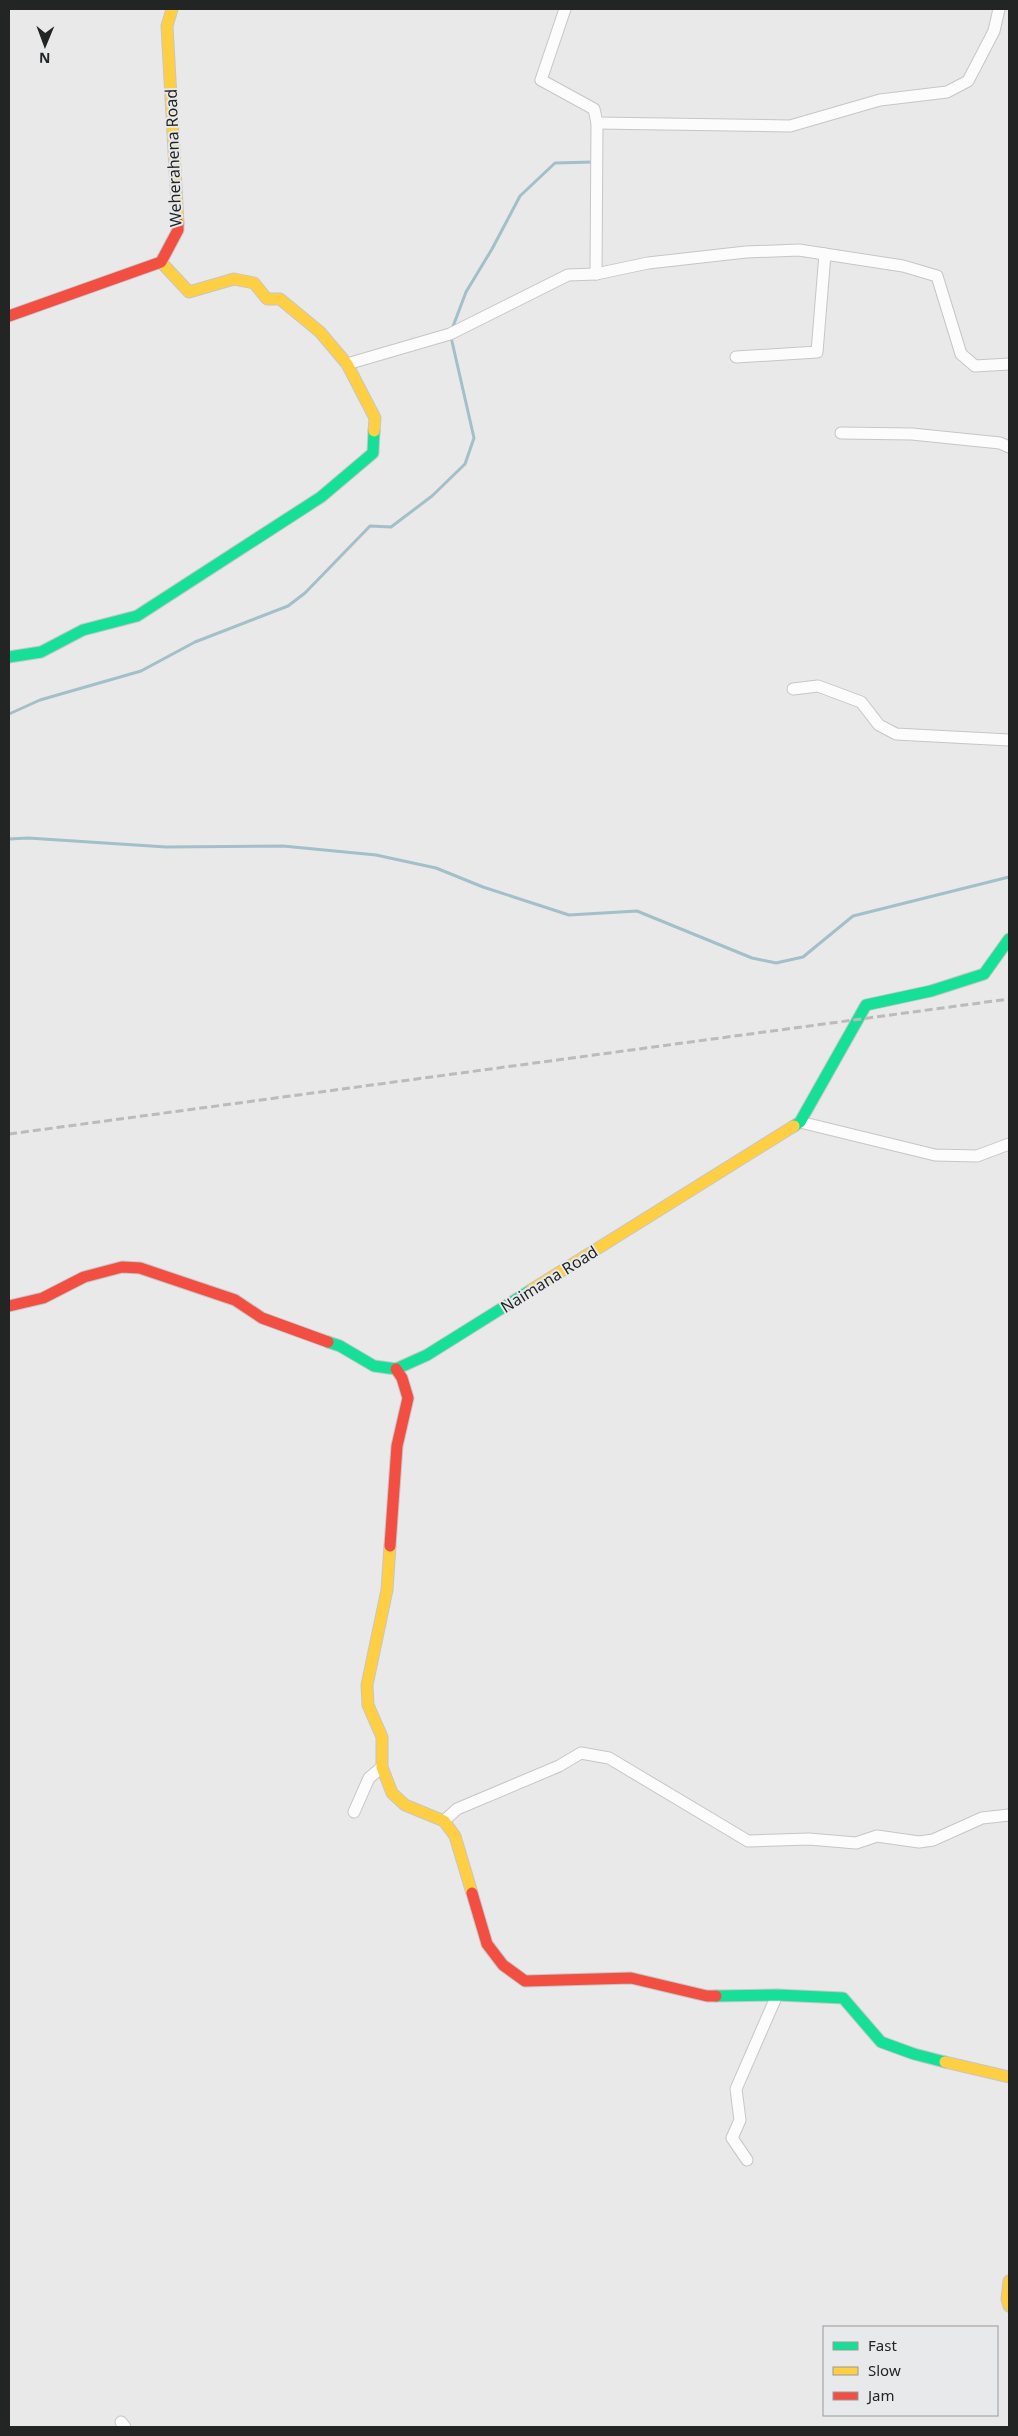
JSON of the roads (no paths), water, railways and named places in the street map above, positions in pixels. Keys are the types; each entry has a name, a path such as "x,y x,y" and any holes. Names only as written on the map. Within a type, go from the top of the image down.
{"street":[{"name":"Weherahena Road","path":"161,262 178,230 167,26 172,9"},
{"path":"565,9 541,80 594,109 597,123 596,274"},
{"path":"597,123 790,126 880,100 947,92 968,81 994,31 999,9"},
{"path":"347,364 450,334 568,275 596,274 648,263 746,252 799,250 903,266 937,276 961,354 975,366 1009,364"},
{"path":"736,356 817,352 825,254"},
{"path":"9,316 161,262 190,292 234,279 254,283 267,299 280,299 320,332 347,364 375,418 373,453 321,497 137,616 83,630 41,652 9,657"},
{"path":"842,433 912,434 1000,443 1009,447"},
{"path":"793,689 818,686 860,702 879,725 896,734 1009,740"},
{"name":"Naimana Road","path":"396,1369 427,1355 800,1122 866,1005 931,991 984,974 1009,940"},
{"path":"800,1122 935,1155 977,1156 1009,1144"},
{"path":"9,1306 43,1298 84,1277 122,1267 140,1268 235,1300 262,1318 340,1346 374,1366 396,1369 402,1378 408,1398 397,1446 387,1590 367,1685 368,1705 382,1737 382,1767 392,1793 405,1805 444,1821 455,1836 487,1944 503,1965 525,1981 631,1978 706,1996 777,1995 843,1998 881,2042 914,2054 1009,2077"},
{"path":"444,1821 457,1809 559,1766 581,1753 609,1758 748,1841 809,1839 856,1843 877,1836 920,1842 933,1840 982,1818 1009,1815"},
{"path":"354,1812 369,1778 382,1767"},
{"path":"748,2160 732,2138 740,2120 736,2089 777,1995"},
{"path":"1009,2281 1007,2299 1009,2306"}],"waterway":[{"path":"452,329 466,292 492,249 520,196 555,163 593,162"},
{"path":"9,714 40,700 141,671 195,642 288,606 305,593 370,526 391,527 432,496 465,464 474,438 451,337"},
{"path":"9,839 28,838 166,847 283,846 376,855 436,868 483,887 569,915 637,911 752,958 776,963 803,957 853,916 1009,877"}],"railway":[{"path":"9,1134 1009,999"}]}
